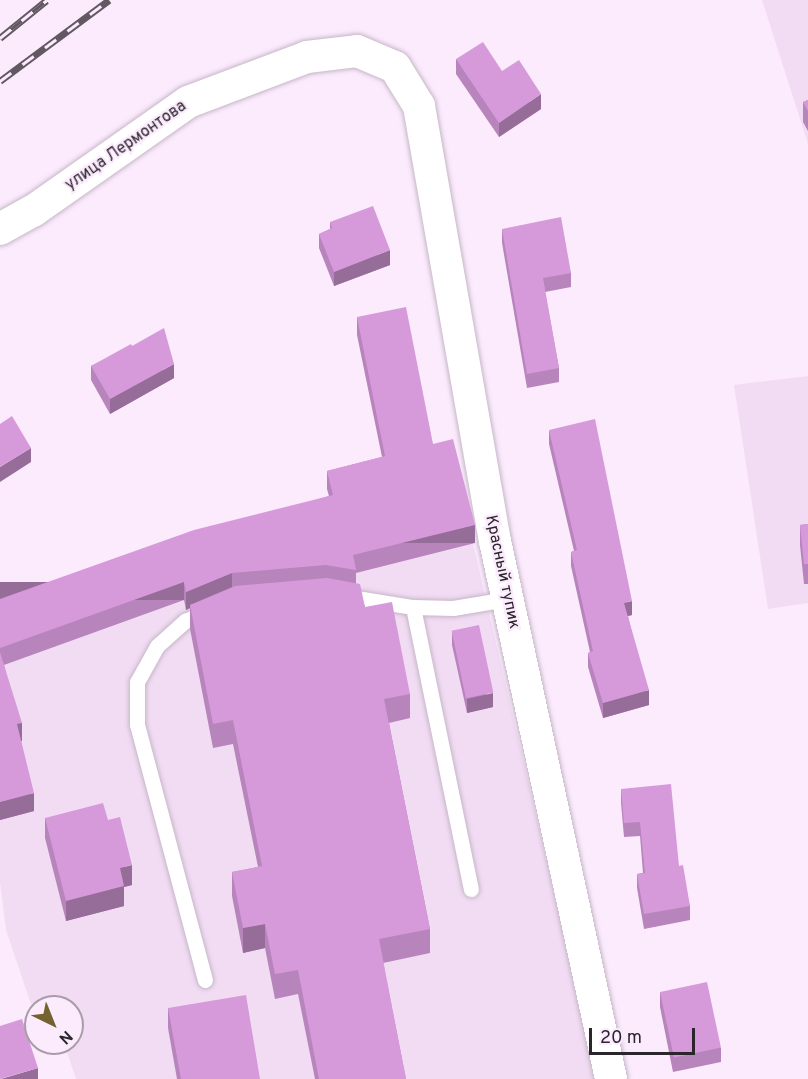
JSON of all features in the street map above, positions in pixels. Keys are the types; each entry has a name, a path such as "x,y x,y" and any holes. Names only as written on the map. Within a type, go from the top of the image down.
{"street":[{"name":"улица Лермонтова","path":"0,229 33,212 188,102 307,57 357,51 395,67"},
{"name":"Красный тупик","path":"395,67 419,106 507,599 611,1079"}],"lane":[{"path":"327,593 413,607 453,608 507,599"},
{"path":"205,980 137,725 136,682 157,646 184,621 223,605"},
{"path":"413,607 471,889"}],"shaded area":[{"path":"762,0 808,0 808,144"},
{"path":"808,376 808,603 768,609 734,385"},
{"path":"453,457 597,1079 76,1079 68,1055 84,1055 84,995 28,995 6,930 0,882 0,617 333,513 327,489"}],"building":[{"path":"483,42 502,71 519,60 541,94 499,123 456,59"},
{"path":"808,100 808,111 803,102"},
{"path":"373,206 390,250 334,272 319,234 332,228 330,222"},
{"path":"561,217 571,273 543,278 559,368 527,374 502,229"},
{"path":"406,307 433,444 453,439 475,525 353,555 356,570 326,565 232,573 186,592 184,582 0,648 0,599 194,530 333,495 327,471 385,456 357,317"},
{"path":"164,328 174,364 110,399 91,366"},
{"path":"12,416 31,448 0,467 0,424"},
{"path":"595,419 632,601 624,603 649,690 603,703 588,653 593,651 571,552 577,550 549,430"},
{"path":"808,524 808,564 804,564 800,525"},
{"path":"327,578 360,584 365,607 392,602 410,694 384,699 430,929 379,939 406,1079 319,1079 298,970 275,974 265,924 243,928 232,872 262,866 233,720 213,724 190,605 235,586"},
{"path":"479,625 493,692 466,698 452,631"},
{"path":"0,652 22,723 17,724 34,793 0,802"},
{"path":"671,784 679,866 683,865 690,906 644,914 637,874 645,873 640,822 624,823 621,789"},
{"path":"103,803 108,820 120,817 132,865 120,868 124,886 66,901 45,818"},
{"path":"707,982 721,1048 674,1058 660,992"},
{"path":"246,995 260,1079 181,1079 168,1008"},
{"path":"22,1019 24,1055 34,1055 38,1068 0,1079 0,1026"}],"railway":[{"path":"0,38 47,0"},
{"path":"0,81 109,0"}]}
